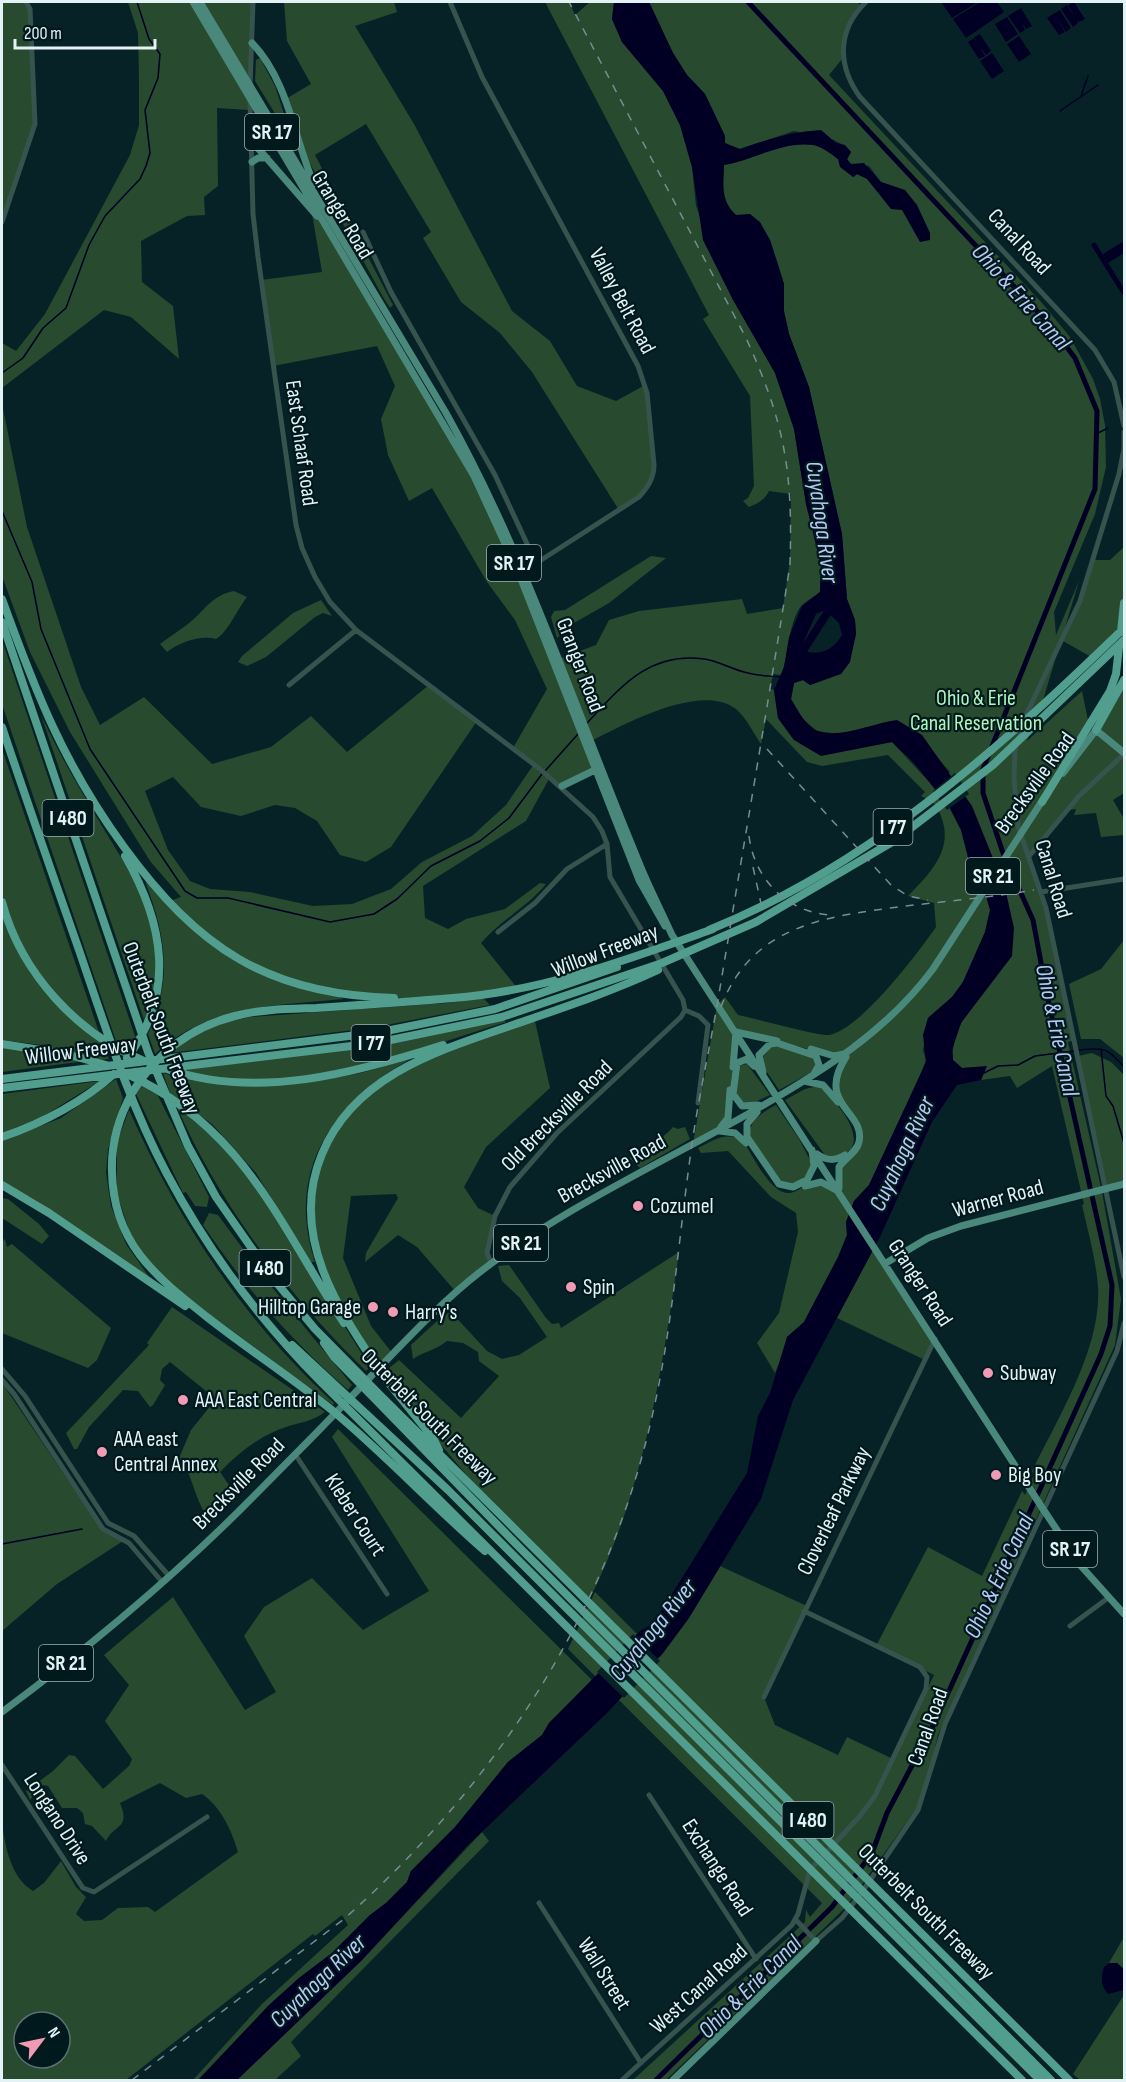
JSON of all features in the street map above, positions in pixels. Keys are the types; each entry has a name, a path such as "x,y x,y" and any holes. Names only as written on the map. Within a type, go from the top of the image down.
{"highway":[{"path":"2,599 33,687 57,740 141,886 156,928 160,964 153,1008 136,1045 104,1082 58,1113 2,1137"},
{"path":"1041,802 1110,691 1117,663 1124,604"},
{"name":"Outerbelt South Freeway","path":"2,622 134,1014 161,1086 184,1138 216,1197 256,1256 312,1324 441,1455 1069,2080"},
{"name":"Willow Freeway","path":"2,1088 381,1032 495,1009 586,980 714,929 781,896 903,821 983,760 1125,628"},
{"name":"Willow Freeway","path":"2,1079 376,1043 502,1017 662,963 744,928 894,842 962,791 1048,716 1125,640"},
{"path":"1096,730 1125,680"},
{"name":"I 480","path":"2,727 112,1048 140,1119 194,1222 231,1277 297,1358 473,1536 677,1734 1022,2080"},
{"path":"108,826 167,902 204,936 239,959 287,981 319,990 369,997 431,999"},
{"path":"2,902 9,924 29,964 63,1006 88,1029 134,1056 178,1073 236,1082 292,1080 369,1067 510,1026 628,984 744,928"},
{"path":"224,1332 152,1271 131,1244 121,1221 114,1192 112,1162 121,1117 136,1086 159,1058 177,1043 201,1028 226,1018 261,1011 480,995 580,974 714,929"},
{"path":"382,1374 334,1296 318,1258 311,1228 310,1204 318,1162 341,1120 368,1091 406,1066 482,1034"},
{"path":"2,1044 89,1060 136,1078 188,1110 225,1142 258,1183 359,1347 433,1438 441,1455"},
{"path":"2,1185 49,1213 124,1267 224,1332 333,1411 473,1536"},
{"path":"231,1277 298,1351 448,1490 1040,2080"},
{"path":"312,1324 334,1357 490,1518 1051,2080"}],"main road":[{"name":"Granger Road","path":"193,2 349,263 443,414"},
{"name":"Granger Road","path":"200,2 327,214 494,502 642,879 672,935 1081,1566 1125,1614"},
{"path":"252,43 260,52 280,90 308,170 327,214"},
{"path":"250,139 311,208 349,263"},
{"path":"252,162 258,158 267,158"},
{"path":"1096,730 1125,753"},
{"name":"Brecksville Road","path":"2,1712 86,1648 170,1577 448,1299 491,1263 547,1226 804,1081 848,1054 880,1028 918,990 1041,802 1096,730"},
{"path":"562,786 598,769"},
{"path":"717,1132 728,1118 733,1029 834,1056 848,1054"},
{"path":"765,1079 759,1055 770,1044 777,1043 816,1056 818,1069 804,1081"},
{"path":"840,1193 837,1174 839,1167 856,1149 860,1141 858,1130 835,1088 837,1070 848,1054"},
{"path":"765,1079 749,1061 740,1060 735,1067 733,1094 736,1102 744,1107 767,1103"},
{"path":"804,1081 823,1084 828,1089 856,1134 854,1146 839,1159 826,1159 812,1149"},
{"path":"767,1103 751,1118 745,1130 754,1149 779,1184 793,1187 807,1180 814,1166 812,1149"},
{"path":"717,1132 731,1131 741,1137 779,1188 793,1191 813,1182 821,1182 840,1193"},
{"name":"Warner Road","path":"886,1263 928,1238 961,1226 1125,1184"},
{"name":"Canal Road","path":"673,2080 816,1941"}],"street":[{"path":"2,222 35,124 30,9 26,2"},
{"name":"East Schaaf Road","path":"253,2 249,110 258,258 296,525 302,548 315,577 330,602 356,630 562,786 593,817 607,844"},
{"name":"Valley Belt Road","path":"450,2 484,80 638,366 647,393 654,465 654,473 647,489 639,497 521,572"},
{"name":"Canal Road","path":"866,2 847,26 843,39 845,70 860,97 1095,350 1114,382 1125,426"},
{"name":"Granger Road","path":"363,232 391,292 495,475 536,563"},
{"path":"443,414 457,406"},
{"name":"Canal Road","path":"1125,432 1119,474 1080,601 1026,715 1015,750 1015,806 1021,836 1030,855 1041,892 1074,1035 1103,1189 1125,1277"},
{"path":"289,685 356,630"},
{"path":"1030,855 1079,796 1125,753"},
{"path":"498,932 535,903 567,869 607,844 610,877 683,1000 685,1010 699,1016 708,1025 698,1103"},
{"path":"1041,892 1125,879"},
{"name":"Old Brecksville Road","path":"491,1263 487,1253 495,1216 510,1187 557,1133 681,1017 685,1010"},
{"name":"Canal Road","path":"816,1941 842,1918 862,1893 918,1810 945,1724 1041,1506 1117,1351 1125,1323"},
{"name":"Cloverleaf Parkway","path":"764,1697 935,1339"},
{"path":"2,1369 10,1376 108,1523 134,1536 170,1577"},
{"path":"2,1380 14,1394 103,1529 129,1543 163,1583"},
{"name":"Kleber Court","path":"295,1454 387,1594"},
{"path":"1070,1626 1108,1598"},
{"path":"804,1611 920,1667 928,1682 875,1796 859,1818 810,1870 796,1920 816,1941"},
{"name":"Longano Drive","path":"2,1765 83,1888 94,1892 207,1817"},
{"name":"Exchange Road","path":"650,1795 756,1959"},
{"name":"Wall Street","path":"539,1903 641,2063"},
{"name":"West Canal Road","path":"622,2080 796,1920"}],"green space":[{"path":"2,2 26,2 30,9 35,124 2,222"},
{"path":"128,2 193,2 250,95 249,110 217,108 218,186 204,197 205,215 187,216 141,241 142,282 173,306 179,359 131,317 104,310 2,388 2,343 16,351 45,314 130,155 139,125 139,78 138,33"},
{"path":"200,2 253,2 250,85"},
{"path":"284,2 394,2 397,12 355,26 414,124 512,311 550,341 577,386 616,401 645,385 654,465 647,489 619,510 532,372 500,333 461,302 423,238 431,232 366,124 315,155 393,305 390,308 308,160 284,100 311,84 287,41"},
{"name":"Ohio & Erie Canal Reservation","path":"545,2 569,2 575,15 590,2 614,2 612,19 622,42 663,91 680,125 692,167 696,206 724,280 775,373 794,429 806,504 821,565 820,592 801,606 796,614 781,675 773,674 770,689 774,690 778,718 794,740 864,747 892,742 933,786 950,772 937,757 867,727 839,734 817,731 803,719 791,699 794,683 803,680 810,685 841,673 856,634 855,620 847,599 842,534 809,387 789,334 784,311 784,284 770,240 750,214 736,216 727,204 724,192 724,165 782,147 804,143 814,144 831,153 854,177 857,174 911,199 901,189 881,182 869,166 851,164 847,160 851,152 848,148 814,131 804,133 794,131 740,149 732,148 725,143 725,136 705,94 687,75 673,53 649,2 856,2 861,5 847,26 843,58 829,75 1042,303 1070,337 1093,379 1100,399 1105,425 1106,467 1095,514 1054,612 1056,635 1079,581 1043,700 1027,741 1082,691 1089,725 1051,783 1096,730 1124,680 1124,793 1113,800 1124,819 1124,835 1101,837 1096,813 1074,815 1076,809 1068,810 1030,856 1043,898 1075,1040 1068,1042 1102,1192 1121,1299 1115,1345 938,1735 923,1799 846,1907 666,2080 633,2080 805,1922 806,1910 810,1917 822,1903 568,1649 595,1592 660,1657 689,1618 720,1566 807,1606 764,1697 775,1725 838,1755 847,1737 893,1759 889,1770 934,1675 876,1646 928,1547 982,1576 1022,1491 1025,1495 1034,1475 1032,1471 1076,1382 1093,1334 1097,1310 1096,1266 1052,1066 1017,1088 1010,1076 981,1080 986,1067 962,1068 953,1060 954,1046 964,1018 982,991 1012,956 980,829 949,807 961,830 968,857 980,876 987,897 990,910 985,932 963,982 952,997 928,1018 923,1050 926,1060 918,1081 869,1185 854,1201 846,1222 847,1235 838,1257 804,1322 787,1337 785,1349 775,1373 757,1343 779,1313 798,1232 796,1213 771,1197 728,1151 701,1153 698,1148 721,1138 738,1138 744,1142 768,1180 781,1191 793,1192 813,1182 840,1192 837,1175 856,1149 859,1135 835,1088 847,1055 813,1050 736,1032 728,1118 717,1132 693,1144 717,1005 725,997 738,1015 829,1035 842,1030 872,1005 936,927 934,903 908,896 937,861 944,841 945,831 940,814 934,804 921,796 925,792 888,755 822,766 807,762 766,719 761,744 740,712 721,702 703,700 663,708 591,741 595,770 562,786 550,777 526,821 423,886 425,918 448,929 466,919 505,909 540,883 546,884 481,943 518,989 431,999 369,997 319,990 239,959 167,902 181,897 150,861 70,732 30,652 2,576 2,404 27,527 81,687 100,725 144,697 212,764 271,747 311,716 347,752 429,685 477,721 391,847 366,862 340,855 317,821 295,808 275,805 241,816 201,807 173,777 145,791 168,850 190,881 210,889 250,892 313,906 352,904 391,889 422,862 472,836 506,805 534,764 513,748 547,689 515,620 487,582 432,488 409,501 388,455 381,419 395,386 377,346 273,366 261,280 322,272 311,208 482,493 553,661 596,645 609,620 639,611 742,599 747,614 783,608 790,560 791,494 769,491 760,501 749,507 743,501 748,498 754,486 750,396 703,319 709,315"},
{"path":"260,58 275,86 286,120 276,115 255,81 256,60"},
{"path":"1124,547 1124,628 1093,658 1063,641 1093,560 1110,560"},
{"path":"651,556 666,558 609,603 574,623 557,638 551,617 554,611 565,610"},
{"path":"234,591 247,597 228,626 216,639 191,640 167,652 160,644 188,624 213,600"},
{"path":"321,600 332,616 323,613 315,617 266,657 247,666 238,662 242,656 293,613"},
{"path":"2,640 136,1039 128,1050 117,1044 2,704"},
{"path":"41,715 68,769 133,878 146,909 155,941 157,962 145,1023"},
{"path":"2,749 99,1032 65,1005 38,972 9,914 2,893"},
{"path":"145,881 191,929 240,962 344,999 269,1006 221,1016 198,1025 155,1054 148,1034 161,994 164,958 158,921"},
{"path":"2,916 31,974 61,1009 102,1042 109,1059 101,1060 41,1045 2,1040"},
{"path":"1124,940 1124,1058 1100,1039 1081,1039 1069,984 1101,969"},
{"path":"483,998 490,1005 376,1027 170,1053 208,1029 250,1017 447,1003"},
{"path":"534,1017 550,1088 486,1147 464,1187 478,1208 495,1216 487,1253 491,1263 456,1292 417,1247 398,1235 365,1262 366,1253 398,1198 396,1194 351,1196 343,1258 371,1326 393,1354 378,1370 358,1339 314,1246 314,1177 341,1120 396,1071"},
{"path":"504,1020 506,1022 388,1059 346,1070 304,1077 262,1081 221,1079 182,1070 382,1045"},
{"path":"776,1046 813,1057 816,1063 812,1072 779,1090 765,1069 763,1057 771,1047"},
{"path":"2,1047 85,1061 2,1072"},
{"path":"1092,1053 1111,1062 1124,1075 1124,1184 1105,1188 1078,1056"},
{"path":"409,1060 382,1077 358,1097 338,1119 322,1143 311,1170 306,1199 307,1229 315,1262 311,1262 256,1173 213,1125 170,1093 163,1073 212,1083 285,1084 335,1078"},
{"path":"747,1064 770,1095 749,1105 742,1103 735,1091 738,1066"},
{"path":"116,1079 123,1098 108,1149 106,1173 111,1206 126,1244 152,1281 37,1201 2,1181 2,1141 61,1118"},
{"path":"100,1081 42,1117 2,1133 2,1094"},
{"path":"142,1085 156,1092 209,1197 207,1207 195,1206 186,1192 183,1193 136,1094"},
{"path":"818,1086 840,1109 852,1130 854,1140 851,1149 843,1155 825,1155 785,1100 805,1089"},
{"path":"176,1105 225,1148 265,1199 370,1367 366,1371 310,1312 258,1247 213,1178"},
{"path":"776,1105 799,1139 811,1162 808,1177 794,1184 781,1182 756,1151 752,1141 750,1132 753,1123 761,1114"},
{"path":"129,1110 170,1192 216,1267 270,1337 334,1403 333,1405 181,1293 151,1265 131,1236 117,1194 117,1142"},
{"path":"673,1127 678,1129 685,1127 690,1139 640,1168 629,1158 658,1140"},
{"path":"2,1198 8,1199 39,1224 49,1236 42,1244 2,1218"},
{"path":"209,1213 218,1215 266,1280 352,1385 348,1390 288,1333 235,1270 203,1225"},
{"path":"5,1239 7,1247 12,1244 111,1328 97,1360 88,1368 2,1333 2,1242"},
{"path":"875,1246 935,1339 925,1360 837,1318"},
{"path":"679,1252 658,1386 637,1475 607,1561 588,1602 473,1483 382,1374 399,1360 461,1418 499,1376 479,1361 478,1352 463,1343 447,1341 413,1359 411,1345 437,1321 451,1312 487,1351 502,1359 519,1355 547,1337 520,1298 502,1281 498,1266 509,1265 546,1318 552,1324 559,1323 561,1328"},
{"path":"172,1307 325,1412 311,1420 268,1435 250,1445 227,1465 220,1472 237,1497 210,1521 204,1513 188,1473 179,1458 191,1430 216,1399 170,1362 162,1369 160,1380 165,1385 153,1405 150,1407 138,1391 123,1390 89,1427 77,1449 74,1449 66,1433 149,1345 147,1343"},
{"path":"2,1383 97,1523 123,1541 57,1584 2,1631"},
{"path":"338,1429 593,1681 549,1723 542,1735 508,1762 455,1827 411,1871 407,1882 332,1953 268,2006 230,2050 198,2080 193,2080 262,2004 348,1925 342,1915 315,1936 313,1934 126,2080 2,2080 2,1822 10,1861 19,1878 33,1891 44,1883 61,1861 76,1887 86,1897 76,1914 84,1921 102,1920 118,1908 148,1907 155,1912 238,1852 225,1820 209,1799 202,1794 186,1798 160,1783 120,1803 123,1822 106,1841 92,1826 85,1824 83,1813 77,1808 62,1808 48,1786 43,1785 30,1800 26,1791 53,1771 69,1755 75,1756 103,1789 129,1766 132,1759 105,1721 129,1685 104,1655 173,1597 245,1710 276,1692 244,1636 264,1607 312,1578 363,1630 429,1591 332,1437"},
{"path":"482,1832 489,1841 291,2042 301,2056 275,2080 237,2080 362,1960"},
{"path":"1124,1937 1124,1971 1117,1963 1109,1963"},
{"path":"1124,1995 1124,2080 1080,2080 1073,2074"}],"water":[{"path":"614,2 649,2 673,53 687,75 705,94 725,136 725,143 740,149 780,136 821,130 836,143 845,145 851,152 847,159 851,164 864,163 881,182 905,190 917,205 930,233 930,240 920,242 902,210 891,209 867,179 857,174 853,177 840,167 838,159 816,146 801,145 779,148 724,165 724,192 727,204 736,215 750,214 760,222 770,240 784,284 784,311 789,334 809,387 842,534 847,599 855,620 856,634 850,662 841,674 810,685 803,680 794,683 791,699 806,722 818,731 847,732 897,720 922,735 972,806 1005,888 1014,928 1012,956 961,1023 952,1050 953,1060 962,1068 987,1066 981,1080 957,1085 932,1122 880,1237 793,1400 761,1499 689,1618 663,1653 607,1713 467,1846 362,1960 237,2080 198,2080 268,2006 332,1953 407,1882 411,1871 455,1827 508,1762 542,1735 549,1723 640,1631 649,1626 664,1607 747,1473 758,1416 770,1393 787,1337 804,1322 838,1257 847,1235 846,1222 854,1201 869,1185 926,1062 923,1035 928,1018 952,997 963,982 985,932 990,910 980,876 968,857 961,830 950,808 914,763 892,742 821,756 794,740 778,718 774,690 784,667 789,637 802,606 820,592 821,565 806,504 794,429 775,373 733,300 703,240 692,167 680,125 663,91 622,42 612,19","holes":["825,610 839,623 842,635 835,644 823,651 808,652 804,641 816,614"]},
{"path":"941,2 978,2 952,18"},
{"path":"980,2 997,2 1004,12 966,38 953,19"},
{"path":"1074,2 1085,19 1079,22 1077,20 1078,23 1073,27 1061,9 1067,5 1075,18 1068,5"},
{"path":"1021,8 1032,26 1026,29 1022,23 1025,30 1020,33 1008,16"},
{"path":"1060,10 1071,28 1066,32 1057,19 1065,32 1059,35 1047,18"},
{"path":"1007,17 1018,34 1006,42 995,24"},
{"path":"980,34 991,51 986,55 980,47 985,56 979,59 968,42 974,38 978,44 974,37"},
{"path":"1019,36 1031,54 1019,62 1007,44"},
{"path":"992,53 1004,71 992,79 980,61"},
{"path":"1124,241 1124,253 1108,263 1103,254"},
{"path":"1109,1963 1117,1963 1123,1968 1124,1990 1108,1994 1102,1984 1102,1978 1104,1967"}],"pier":[{"path":"955,773 969,794 947,810 933,791"},
{"path":"633,1634 660,1661 624,1698 597,1672"}],"waterway":[{"path":"2,373 23,358 43,328 66,308 89,245 105,216 140,179 146,166 150,153 145,110 158,78 160,54 149,39 137,2"},
{"name":"Ohio & Erie Canal","path":"656,2080 832,1907 872,1853 887,1813 935,1722 1101,1354 1110,1326 1112,1285 1047,995 1033,920 1003,853 983,793 983,769 1095,489 1097,411 1075,358 1050,325 748,2"},
{"path":"1081,96 1088,76"},
{"path":"1060,111 1098,85"},
{"path":"1094,245 1124,293"},
{"path":"1098,433 1108,428"},
{"path":"2,511 32,582 41,629 90,749 185,891 197,898 228,898 330,922 374,914 397,899 431,866 480,841 509,818 542,774"},
{"name":"Cuyahoga River","path":"799,657 833,604"},
{"path":"587,723 624,685 637,675 667,661 685,658 704,659 752,674 781,677"},
{"path":"545,771 578,734"},
{"path":"1101,1049 1106,1096 1113,1106 1124,1143"},
{"path":"1079,1050 1105,1050 1124,1067"},
{"path":"984,1073 998,1066 1018,1065 1035,1056 1074,1051"},
{"path":"2,1544 82,1529"}],"railway":[{"path":"132,2080 344,1919 398,1868 448,1813 495,1755 536,1694 573,1629 605,1563 631,1493 659,1386 693,1137 790,565 790,502 788,475 778,423 770,396 746,338 569,2"},
{"path":"767,749 891,885 908,896 928,900"},
{"path":"749,836 758,866 765,879 775,890 786,900 799,907 830,915"},
{"path":"753,867 762,908"},
{"path":"721,1007 735,979 752,957 773,941 797,929 849,914 1034,890"}],"place":[{"name":"Cozumel","path":"638,1206"},
{"name":"Spin","path":"571,1287"},
{"name":"Hilltop Garage","path":"373,1307"},
{"name":"Harry's","path":"393,1312"},
{"name":"Subway","path":"988,1373"},
{"name":"AAA East Central","path":"183,1400"},
{"name":"AAA east Central Annex","path":"102,1452"},
{"name":"Big Boy","path":"996,1475"}]}
